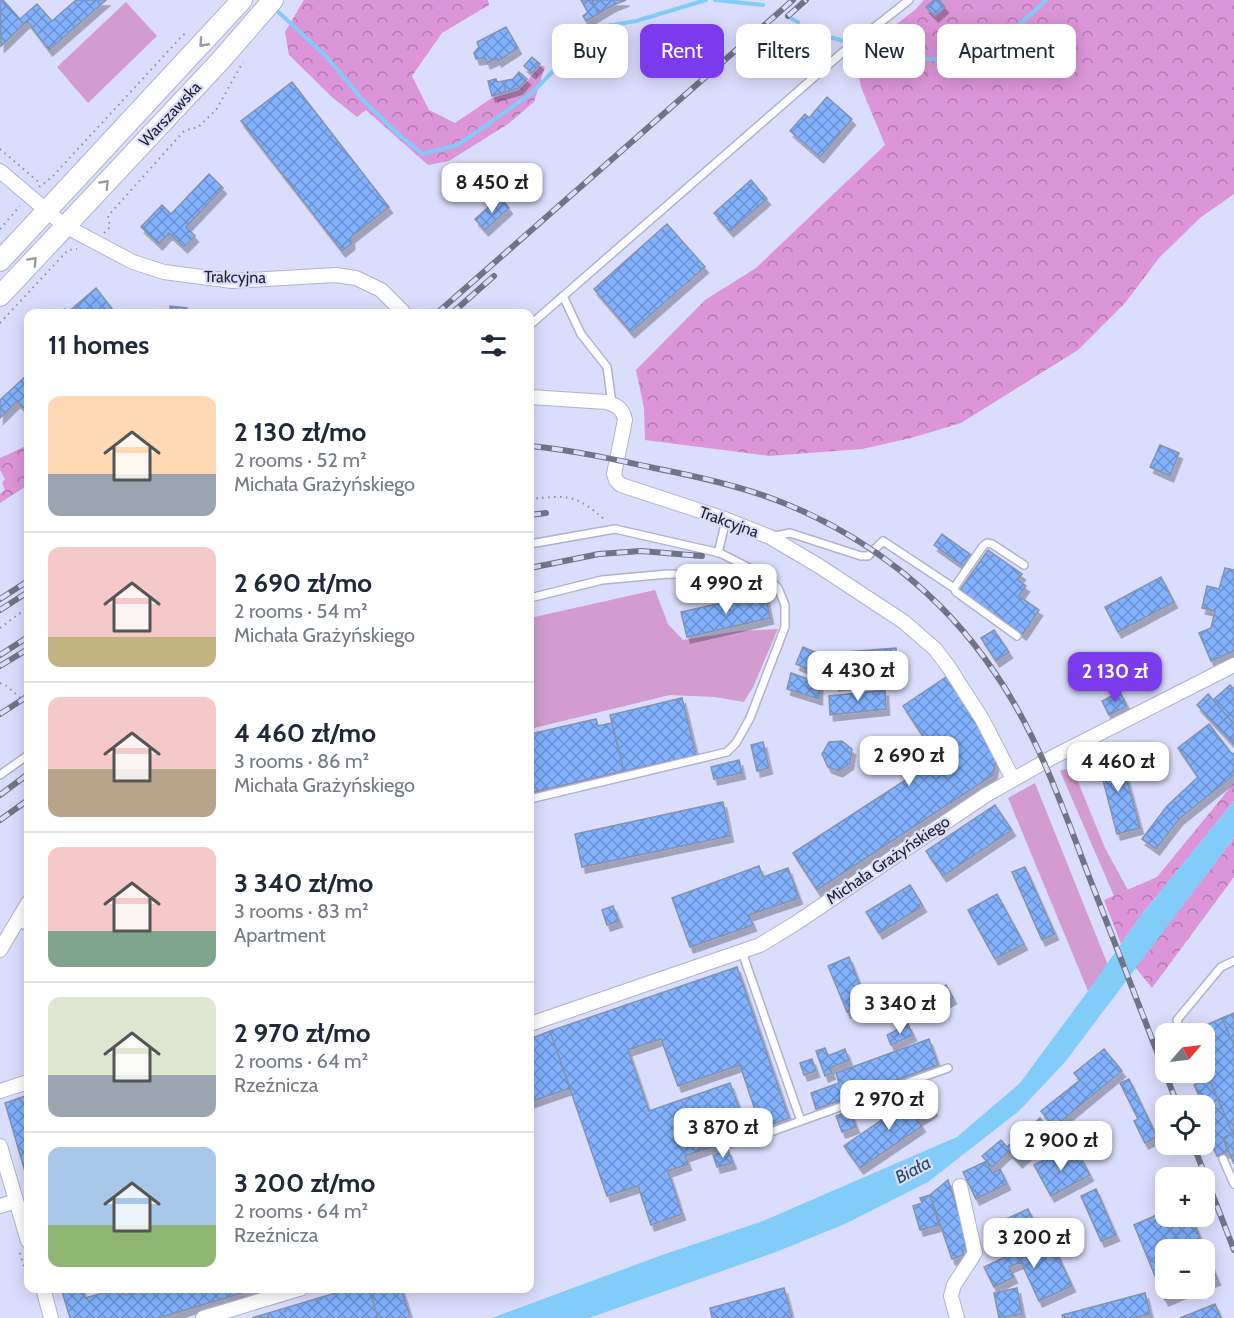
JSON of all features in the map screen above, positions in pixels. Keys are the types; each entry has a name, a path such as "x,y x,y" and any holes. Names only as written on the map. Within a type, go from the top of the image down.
{"main road":[{"name":"Warszawska","path":"0,261 242,0"},
{"name":"Warszawska","path":"0,296 221,60 268,6"}],"street":[{"path":"0,171 65,226"},
{"name":"Trakcyjna","path":"65,226 133,262 164,272 232,281 335,275 356,278 381,290 400,309"},
{"path":"534,397 612,404"},
{"name":"Trakcyjna","path":"612,404 623,412 625,420 614,474 616,480 628,488 770,537 904,622 935,649 982,719 1013,779"},
{"name":"Michała Grażyńskiego","path":"534,1023 760,945 1013,779 1234,665"},
{"path":"0,950 22,924"},
{"path":"0,1091 24,1083"},
{"path":"0,1146 24,1228"},
{"path":"957,1318 951,1296 954,1284 975,1253 960,1186"},
{"path":"0,1206 16,1201"},
{"path":"44,1293 51,1318"},
{"path":"206,1318 286,1293"}],"lane":[{"path":"534,321 843,52 909,0"},
{"path":"563,296 581,334 607,367 612,404"},
{"path":"718,552 726,520"},
{"path":"534,543 615,529 718,552 767,577 778,588 785,605 784,627 750,718 736,743 727,752 534,798"},
{"path":"770,537 790,533 861,556 868,556 883,541 954,588 956,592 1017,636"},
{"path":"954,588 987,543 1024,565"},
{"path":"534,597 602,580 668,574 767,577"},
{"path":"0,775 24,758"},
{"path":"742,952 801,1122"},
{"path":"1178,1023 1177,1020 1221,967 1234,961"},
{"path":"754,1138 948,1068"},
{"path":"1223,1159 1234,1184"}],"path":[{"path":"0,229 29,196 52,177 183,35 191,30"},
{"path":"0,323 68,250 88,247 110,227 108,216 138,181 183,132 197,128 216,110 247,56"},
{"path":"0,149 41,185"},
{"path":"534,499 564,496 587,504 615,529"},
{"path":"0,628 24,610"},
{"path":"0,683 7,686 24,701"}],"shaded area":[{"path":"126,2 157,36 88,103 57,67"},
{"path":"655,590 668,624 683,640 739,631 778,629 753,687 744,702 715,697 670,695 534,728 534,617"},
{"path":"1072,767 1105,848 1128,890 1114,896 1060,771"},
{"path":"1035,783 1108,965 1088,991 1008,798"}],"green space":[{"path":"304,0 488,0 489,5 442,33 412,76 429,110 455,123 492,98 519,90 541,65 545,67 534,102 508,124 449,161 428,165 366,110 357,117 333,98 289,55 285,32"},
{"path":"924,0 1234,0 1234,194 1200,218 1159,258 1125,303 1078,350 961,423 911,438 862,449 769,456 645,440 644,408 636,370 705,300 756,268 885,145 859,78 925,78 925,24 897,24"},
{"path":"24,447 24,488 0,503 0,494 5,490 2,483 5,479 0,470 0,458"},
{"path":"1234,783 1234,801 1142,914 1121,944 1104,900 1157,877"},
{"path":"1234,838 1234,877 1152,988 1135,967"}],"water":[{"name":"Biała","path":"1234,801 1234,838 1065,1062 1019,1111 928,1182 845,1224 776,1252 589,1318 492,1318 662,1255 763,1221 957,1137 1020,1083 1142,914"}],"building":[{"path":"0,0 3,0 20,19 37,4 52,21 76,0 106,0 49,50 27,21 1,46"},
{"path":"581,0 592,0 598,14 586,21 583,16 588,12"},
{"path":"592,0 626,0 598,14"},
{"path":"934,0 939,0 945,7 935,16 926,7"},
{"path":"506,27 518,48 498,61 497,58 487,63 485,58 476,59 474,53 479,47 477,42"},
{"path":"532,57 540,64 532,73 524,66"},
{"path":"519,72 527,79 519,88 506,92 503,81 513,79"},
{"path":"496,79 497,82 503,81 506,92 492,96 488,81"},
{"path":"292,82 389,207 351,237 351,244 342,251 241,121"},
{"path":"827,97 852,119 820,157 790,131 805,114 809,118"},
{"path":"209,174 223,188 186,227 195,236 184,247 169,233 159,244 141,227 162,205 171,214"},
{"path":"751,180 767,199 730,231 714,213"},
{"path":"500,197 509,208 485,230 475,219"},
{"path":"667,224 705,267 631,332 594,289"},
{"path":"96,288 112,309 72,309"},
{"path":"170,306 187,308 187,309 170,309"},
{"path":"24,378 23,408 17,401 0,418 0,400"},
{"path":"1160,445 1179,453 1170,476 1150,467"},
{"path":"942,534 971,555 963,566 934,545"},
{"path":"988,550 1022,574 1018,580 1026,586 1019,596 1039,610 1023,634 960,590"},
{"path":"1225,568 1234,570 1234,651 1211,661 1199,633 1211,628 1215,611 1202,608 1207,586 1219,589"},
{"path":"1161,577 1174,602 1118,632 1105,607"},
{"path":"765,593 770,618 687,637 681,612"},
{"path":"994,630 1009,652 996,661 981,638"},
{"path":"803,647 817,653 810,670 796,664"},
{"path":"896,648 899,679 835,685 832,653"},
{"path":"791,673 819,683 819,699 787,689"},
{"path":"946,677 981,729 996,759 993,775 817,890 793,853 938,759 903,706"},
{"path":"1230,685 1234,689 1234,724 1213,700"},
{"path":"885,690 886,709 830,715 829,696"},
{"path":"1120,692 1127,706 1109,715 1102,701"},
{"path":"1208,694 1234,724 1234,745 1197,705"},
{"path":"682,698 696,755 624,771 610,715"},
{"path":"596,719 598,726 612,723 624,771 534,792 534,733"},
{"path":"1209,724 1232,754 1234,753 1234,775 1179,819 1156,849 1142,839 1167,806 1198,777 1178,748"},
{"path":"842,741 852,749 850,763 839,771 828,767 822,754 829,742"},
{"path":"763,742 769,768 757,771 751,745"},
{"path":"1119,751 1140,828 1117,834 1097,757"},
{"path":"739,760 742,773 714,779 711,767"},
{"path":"723,802 730,836 582,867 575,834"},
{"path":"995,805 1012,830 943,876 926,851"},
{"path":"759,866 763,877 788,868 799,898 749,915 753,925 690,947 672,898"},
{"path":"1025,867 1055,934 1042,940 1012,872"},
{"path":"910,885 923,906 879,933 866,912"},
{"path":"997,894 1024,944 995,959 968,910"},
{"path":"613,906 619,921 607,925 602,910"},
{"path":"849,957 867,1003 847,1012 828,966"},
{"path":"737,967 789,1118 761,1128 740,1065 678,1086 661,1039 628,1050 649,1111 730,1083 739,1108 719,1115 728,1141 685,1156 688,1164 668,1171 682,1214 651,1225 638,1186 607,1196 550,1031"},
{"path":"946,985 953,998 933,1009 926,995"},
{"path":"1234,1013 1234,1046 1222,1018"},
{"path":"1222,1018 1234,1046 1234,1164 1223,1138 1233,1134 1211,1083 1215,1083 1215,1023 1211,1023"},
{"path":"908,1024 913,1035 891,1045 887,1035"},
{"path":"550,1031 570,1088 534,1101 534,1037"},
{"path":"929,1039 938,1065 816,1109 811,1093 839,1083 836,1073"},
{"path":"825,1048 828,1056 845,1049 849,1060 830,1068 832,1073 825,1076 816,1051"},
{"path":"1104,1049 1122,1071 1054,1127 1041,1111 1080,1080 1074,1073"},
{"path":"812,1059 816,1071 804,1075 800,1063"},
{"path":"1129,1079 1155,1133 1155,1138 1145,1143 1134,1121 1138,1119 1120,1083"},
{"path":"1211,1083 1233,1134 1223,1138 1228,1151 1217,1156 1215,1152 1215,1095 1199,1095 1194,1085"},
{"path":"922,1092 934,1110 918,1120 922,1126 860,1168 844,1146"},
{"path":"24,1096 24,1168 5,1103"},
{"path":"850,1111 856,1127 842,1132 836,1116"},
{"path":"1040,1118 1052,1132 1019,1162 1009,1151 992,1167 982,1156 1001,1140 1007,1147"},
{"path":"1066,1148 1074,1162 1081,1158 1090,1175 1051,1196 1034,1165"},
{"path":"728,1150 733,1163 717,1167 713,1155"},
{"path":"987,1161 992,1173 1000,1169 1007,1184 976,1199 963,1172"},
{"path":"948,1180 966,1236 963,1255 952,1259 930,1195"},
{"path":"1096,1189 1116,1235 1101,1241 1081,1196"},
{"path":"930,1195 939,1225 920,1230 913,1206 922,1203 920,1198"},
{"path":"1028,1209 1036,1226 993,1247 984,1229"},
{"path":"1155,1216 1155,1227 1196,1227 1200,1239 1155,1239 1155,1276 1134,1225"},
{"path":"1049,1236 1072,1286 1039,1301 1021,1262 1009,1267 1014,1277 994,1287 984,1267"},
{"path":"784,1288 792,1318 712,1318 710,1308"},
{"path":"1017,1288 1022,1314 999,1318 994,1293"},
{"path":"62,1293 84,1293 85,1298 103,1293 124,1293 125,1295 131,1293 242,1293 159,1318 70,1318"},
{"path":"335,1293 370,1293 378,1318 252,1318"},
{"path":"370,1293 403,1293 410,1316 407,1318 378,1318"},
{"path":"1145,1293 1150,1314 1133,1318 1063,1318 1062,1315"},
{"path":"1215,1304 1221,1318 1180,1318"}],"waterway":[{"path":"274,8 325,55 362,99 399,135 423,154 457,145 533,92 586,37 607,26 636,21 706,0"},
{"path":"715,0 763,5"},
{"path":"831,37 899,56 957,58 976,53 994,44 1046,0"},
{"path":"792,19 798,22"}],"railway":[{"path":"442,309 793,0"},
{"path":"788,16 806,0"},
{"path":"457,309 494,276"},
{"path":"534,447 592,455 685,474 731,485 776,500 840,530 870,549 899,570 951,617 995,673 1024,720 1036,745 1174,1095"},
{"path":"534,514 546,513"},
{"path":"534,567 599,554 641,551 702,556"},
{"path":"0,599 24,584"},
{"path":"0,610 24,595"},
{"path":"0,655 24,640"},
{"path":"0,666 24,651"},
{"path":"0,714 24,699"},
{"path":"0,795 24,777"},
{"path":"0,820 24,803"},
{"path":"1197,1155 1234,1250"}]}
